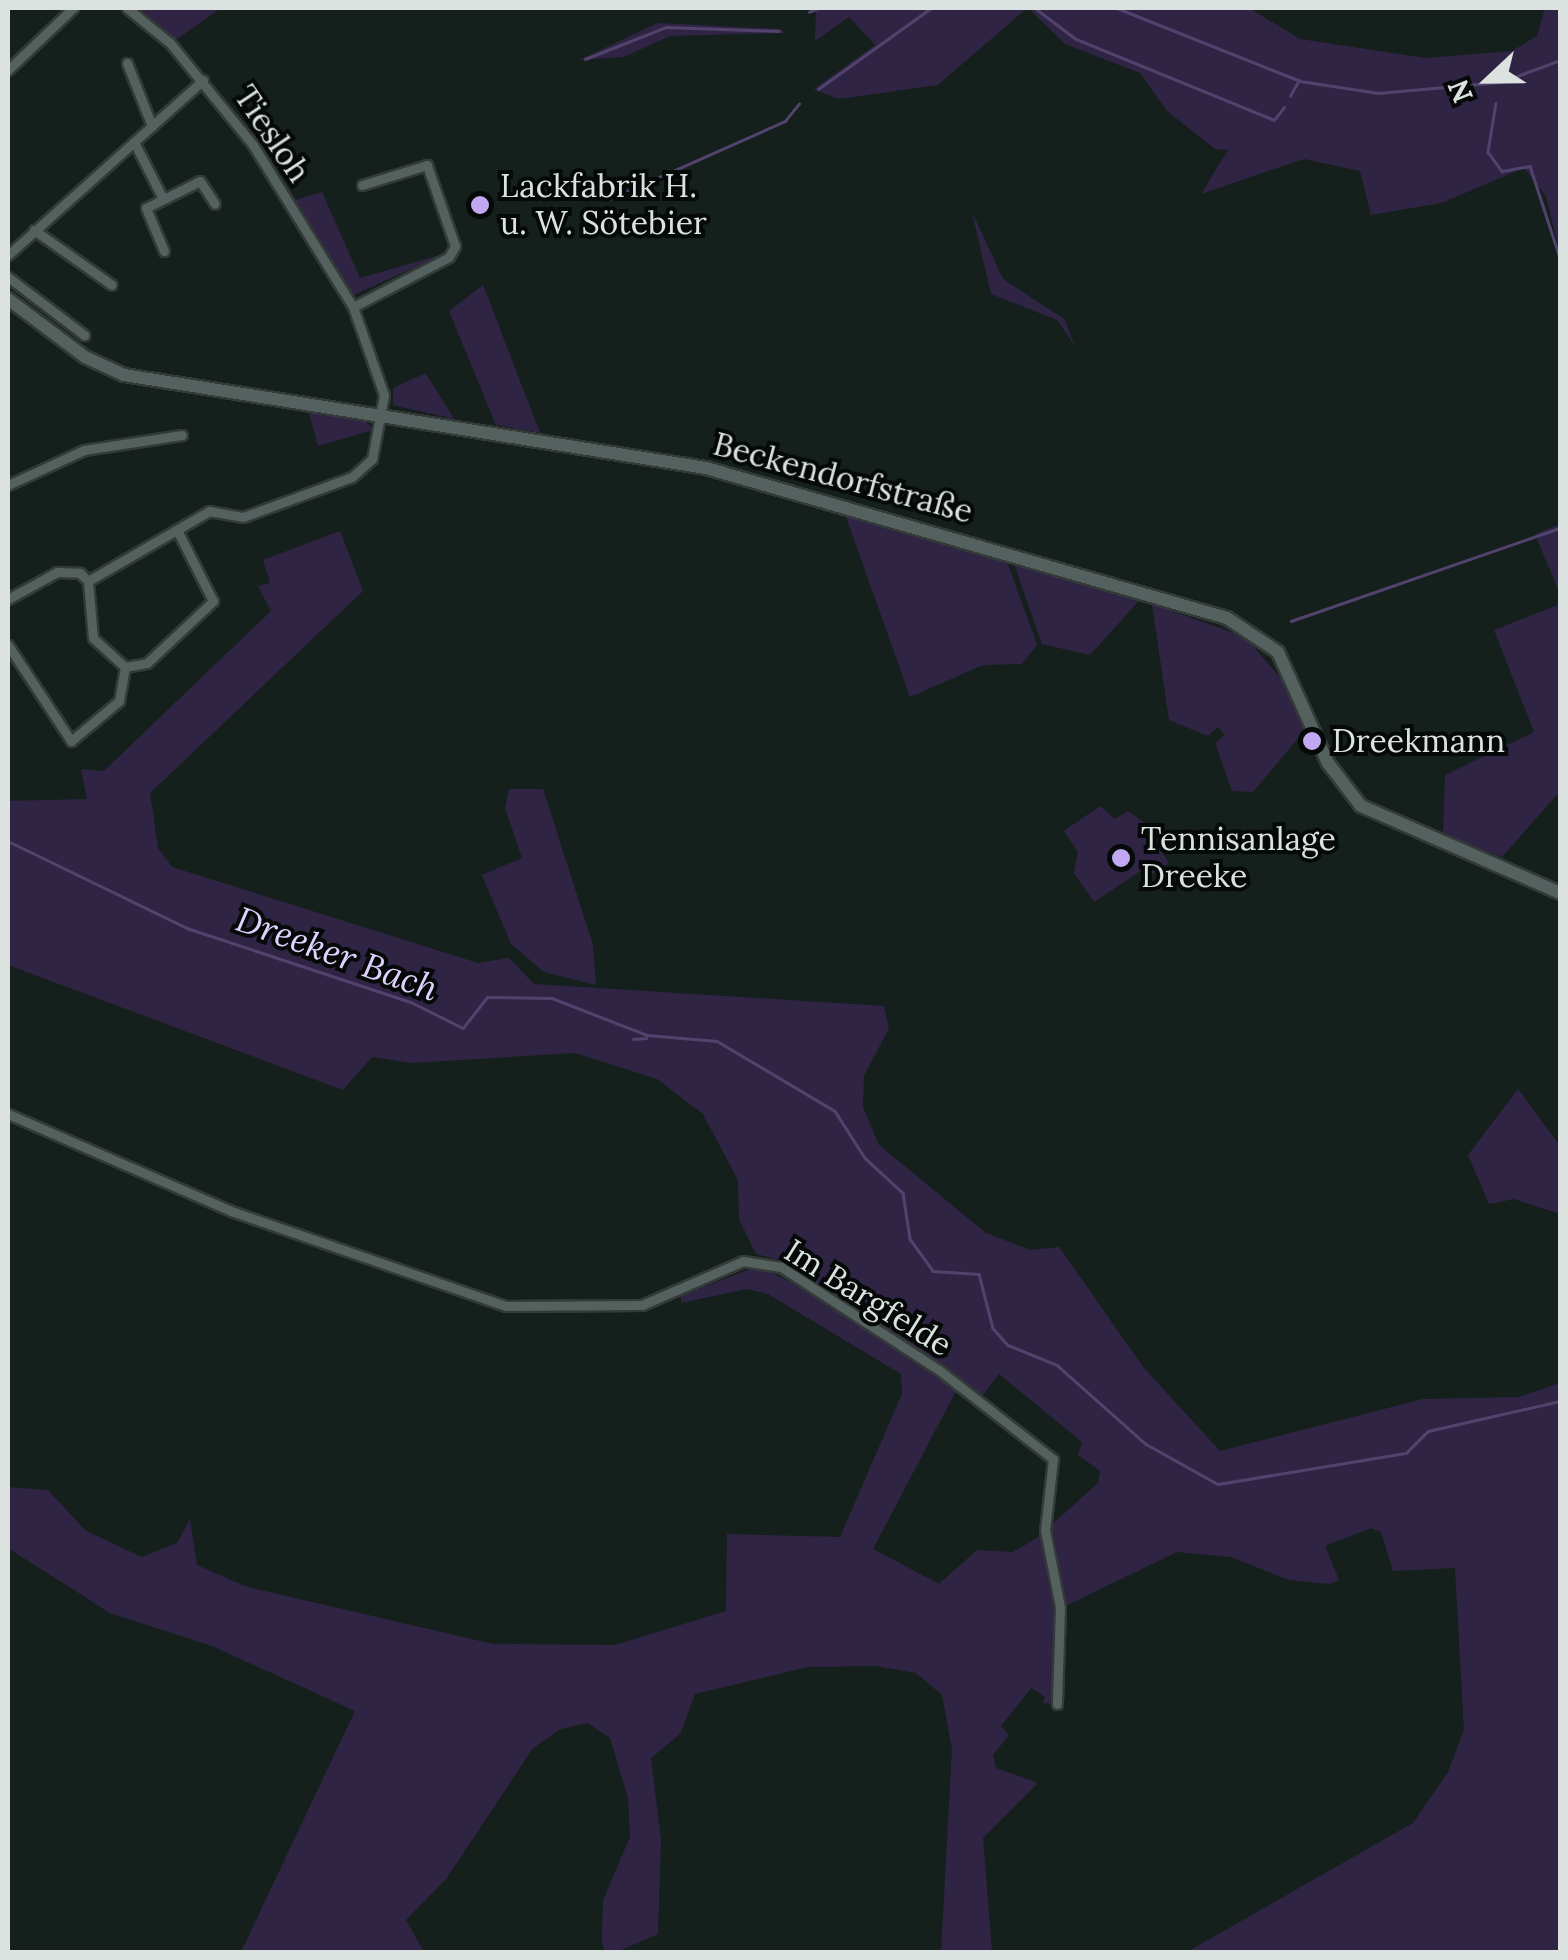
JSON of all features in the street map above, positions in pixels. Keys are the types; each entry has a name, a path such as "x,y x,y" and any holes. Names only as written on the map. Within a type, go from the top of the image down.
{"street":[{"path":"8,70 73,8"},
{"name":"Tiesloh","path":"88,581 209,511 243,517 352,477 372,459 380,416 381,371 352,308 254,145 204,80 127,8"},
{"path":"127,63 152,126"},
{"path":"8,255 204,80"},
{"path":"134,142 163,200"},
{"name":"Tiesloh","path":"352,308 450,256 455,246 427,165 362,185"},
{"path":"164,251 145,214 200,181 215,204"},
{"path":"34,230 112,285"},
{"path":"8,277 84,334"},
{"name":"Beckendorfstraße","path":"8,299 124,375 706,468 1226,618 1278,652 1328,763 1362,806 1560,893"},
{"path":"8,485 84,450 182,435"},
{"path":"125,667 153,659 212,600 177,530"},
{"path":"8,599 57,572 80,573 88,581 90,630 125,667"},
{"path":"8,645 70,742 118,701 125,667"},
{"name":"Im Bargfelde","path":"8,1114 231,1211 506,1306 642,1305 743,1261 781,1267 940,1370 1053,1459 1045,1530 1060,1607 1057,1704"}],"shaded area":[{"path":"127,8 221,8 174,41"},
{"path":"816,8 1027,8 938,85 839,99 814,89 875,45 849,17 815,41"},
{"path":"1028,8 1249,8 1300,39 1426,58 1512,51 1537,36 1545,8 1560,8 1560,253 1546,196 1524,168 1441,203 1371,215 1360,171 1304,159 1201,194 1228,150 1215,149 1167,111 1140,73 1065,44"},
{"path":"658,23 780,29 785,33 670,36 624,57 579,60"},
{"path":"322,192 360,278 447,253 351,296 292,201"},
{"path":"972,212 1003,279 1064,319 1075,346 1057,320 991,294"},
{"path":"483,285 540,433 496,425 449,311"},
{"path":"426,373 454,419 393,405 393,388"},
{"path":"308,410 365,420 373,430 318,446"},
{"path":"845,514 1006,559 1037,645 1022,664 983,665 910,697"},
{"path":"1560,524 1560,594 1535,534"},
{"path":"340,531 363,591 150,793 158,848 172,867 478,963 509,958 534,984 884,1006 889,1028 864,1076 863,1107 879,1145 986,1233 1030,1250 1059,1247 1144,1368 1220,1451 1423,1399 1519,1397 1560,1383 1560,1952 1187,1952 1413,1823 1448,1772 1464,1730 1455,1568 1393,1571 1381,1532 1371,1528 1325,1546 1339,1580 1330,1584 1289,1580 1231,1557 1177,1552 1055,1611 1054,1704 1042,1703 1045,1697 1031,1688 1001,1726 1009,1735 993,1755 996,1768 1038,1783 983,1838 992,1952 941,1952 952,1749 942,1695 916,1673 875,1666 808,1667 695,1694 680,1734 651,1758 661,1840 658,1934 616,1952 605,1952 603,1900 630,1837 628,1798 610,1738 588,1723 561,1729 533,1748 446,1879 406,1920 424,1952 241,1952 355,1711 212,1646 110,1613 8,1548 8,1487 48,1490 86,1531 142,1557 177,1543 190,1519 197,1565 247,1587 493,1644 615,1645 726,1611 727,1534 840,1537 902,1394 901,1374 768,1294 747,1289 681,1303 681,1296 758,1266 820,1297 956,1391 873,1549 939,1584 977,1550 1013,1552 1037,1538 1098,1483 1100,1471 1078,1455 1082,1442 999,1374 983,1395 787,1262 756,1254 739,1219 738,1180 703,1114 657,1079 575,1053 412,1063 372,1057 343,1090 8,965 8,801 87,799 81,769 104,771 271,611 258,586 270,583 263,560"},
{"path":"1013,561 1138,602 1090,655 1042,644"},
{"path":"1152,604 1245,637 1290,689 1305,730 1253,792 1232,791 1215,743 1225,735 1218,727 1208,736 1169,720"},
{"path":"1560,604 1560,791 1502,857 1443,835 1445,775 1534,732 1494,630"},
{"path":"509,789 543,789 593,945 596,985 544,972 511,944 482,875 522,858 505,808"},
{"name":"Tennisanlage Dreeke","path":"1100,806 1115,819 1128,811 1143,822 1169,863 1151,875 1145,868 1094,902 1074,873 1078,852 1064,831"},
{"path":"1518,1089 1560,1146 1560,1214 1514,1199 1489,1204 1468,1155"}],"waterway":[{"path":"809,12 819,8"},
{"path":"818,89 931,8"},
{"path":"1035,8 1076,39 1274,120 1284,107"},
{"path":"1117,8 1300,81 1378,93 1501,82 1560,60"},
{"path":"585,59 666,27 779,31"},
{"path":"1290,96 1299,80"},
{"path":"1496,103 1488,152 1502,171 1530,166 1560,258"},
{"path":"610,199 785,121 799,104"},
{"path":"1291,621 1560,528"},
{"name":"Dreeker Bach","path":"8,841 187,928 411,1002 463,1028 487,997 552,998 647,1035 717,1041 835,1111 865,1158 903,1193 910,1239 933,1271 979,1274 993,1328 1008,1345 1057,1365 1146,1444 1218,1484 1406,1453 1428,1431 1560,1401"},
{"path":"633,1039 646,1038"}],"place":[{"name":"Lackfabrik H. u. W. Sötebier","path":"480,205"},
{"name":"Dreekmann","path":"1312,741"},
{"name":"Tennisanlage Dreeke","path":"1121,858"}]}
